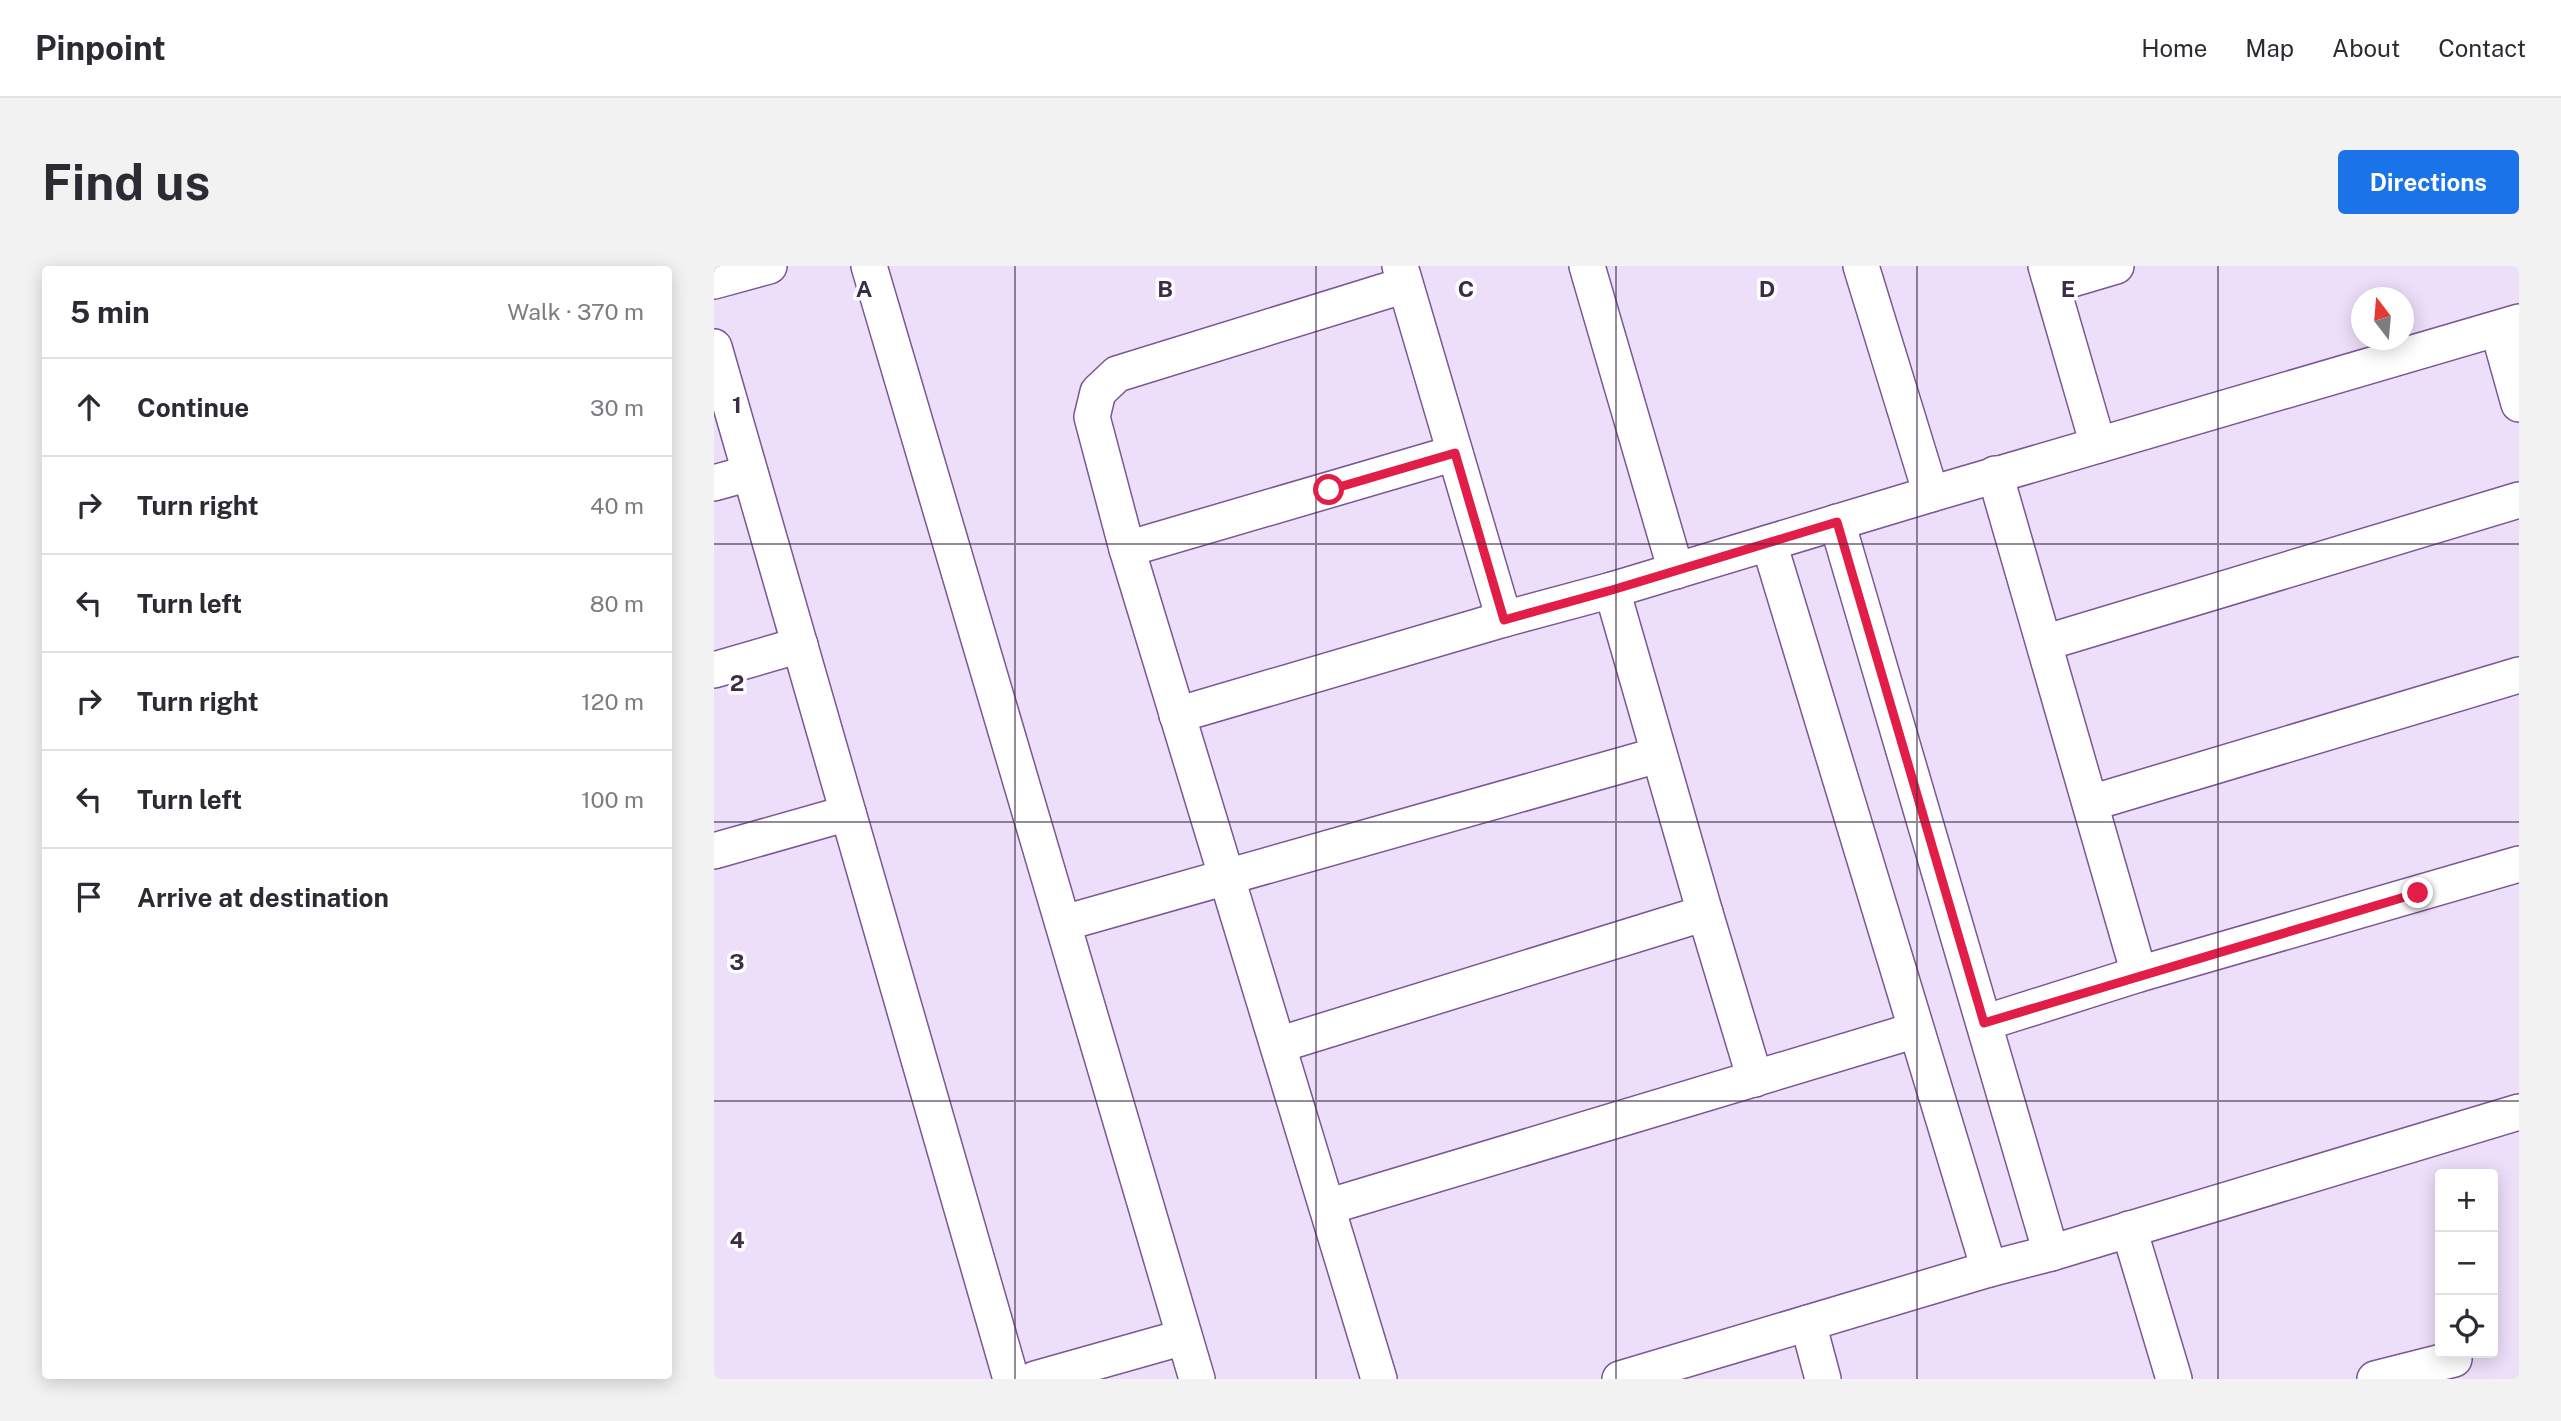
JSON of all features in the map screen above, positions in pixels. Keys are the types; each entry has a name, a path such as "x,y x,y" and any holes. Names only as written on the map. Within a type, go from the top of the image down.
{"street":[{"path":"714,281 769,266"},
{"path":"869,266 1197,1379"},
{"path":"1587,266 1676,571"},
{"path":"1861,266 1931,494"},
{"path":"2098,445 2049,275 2116,266"},
{"path":"1379,1379 1127,549 1092,417 1098,392 1117,374 1403,276 1504,620"},
{"path":"1177,715 2509,326 2519,404"},
{"path":"714,347 1011,1379"},
{"path":"1127,549 1455,453"},
{"path":"714,483 750,472"},
{"path":"1995,474 2139,974"},
{"path":"2044,643 2519,500"},
{"path":"1837,522 2051,1253"},
{"path":"1769,543 1989,1269"},
{"path":"1612,590 1658,755 1755,1079"},
{"path":"714,670 800,645"},
{"path":"2091,803 2519,676"},
{"path":"1064,923 1658,755"},
{"path":"714,851 848,813"},
{"path":"1984,1023 2139,974 2519,864"},
{"path":"1278,1045 1705,913"},
{"path":"1327,1207 1916,1030"},
{"path":"1630,1378 2519,1112"},
{"path":"2129,1229 2174,1379"},
{"path":"1808,1323 1823,1379"},
{"path":"1035,1379 1184,1337"},
{"path":"2375,1379 2454,1359"}],"route":[{"path":"1329,490 1455,453 1504,620 1837,522 1984,1023 2139,974 2418,893"}]}
